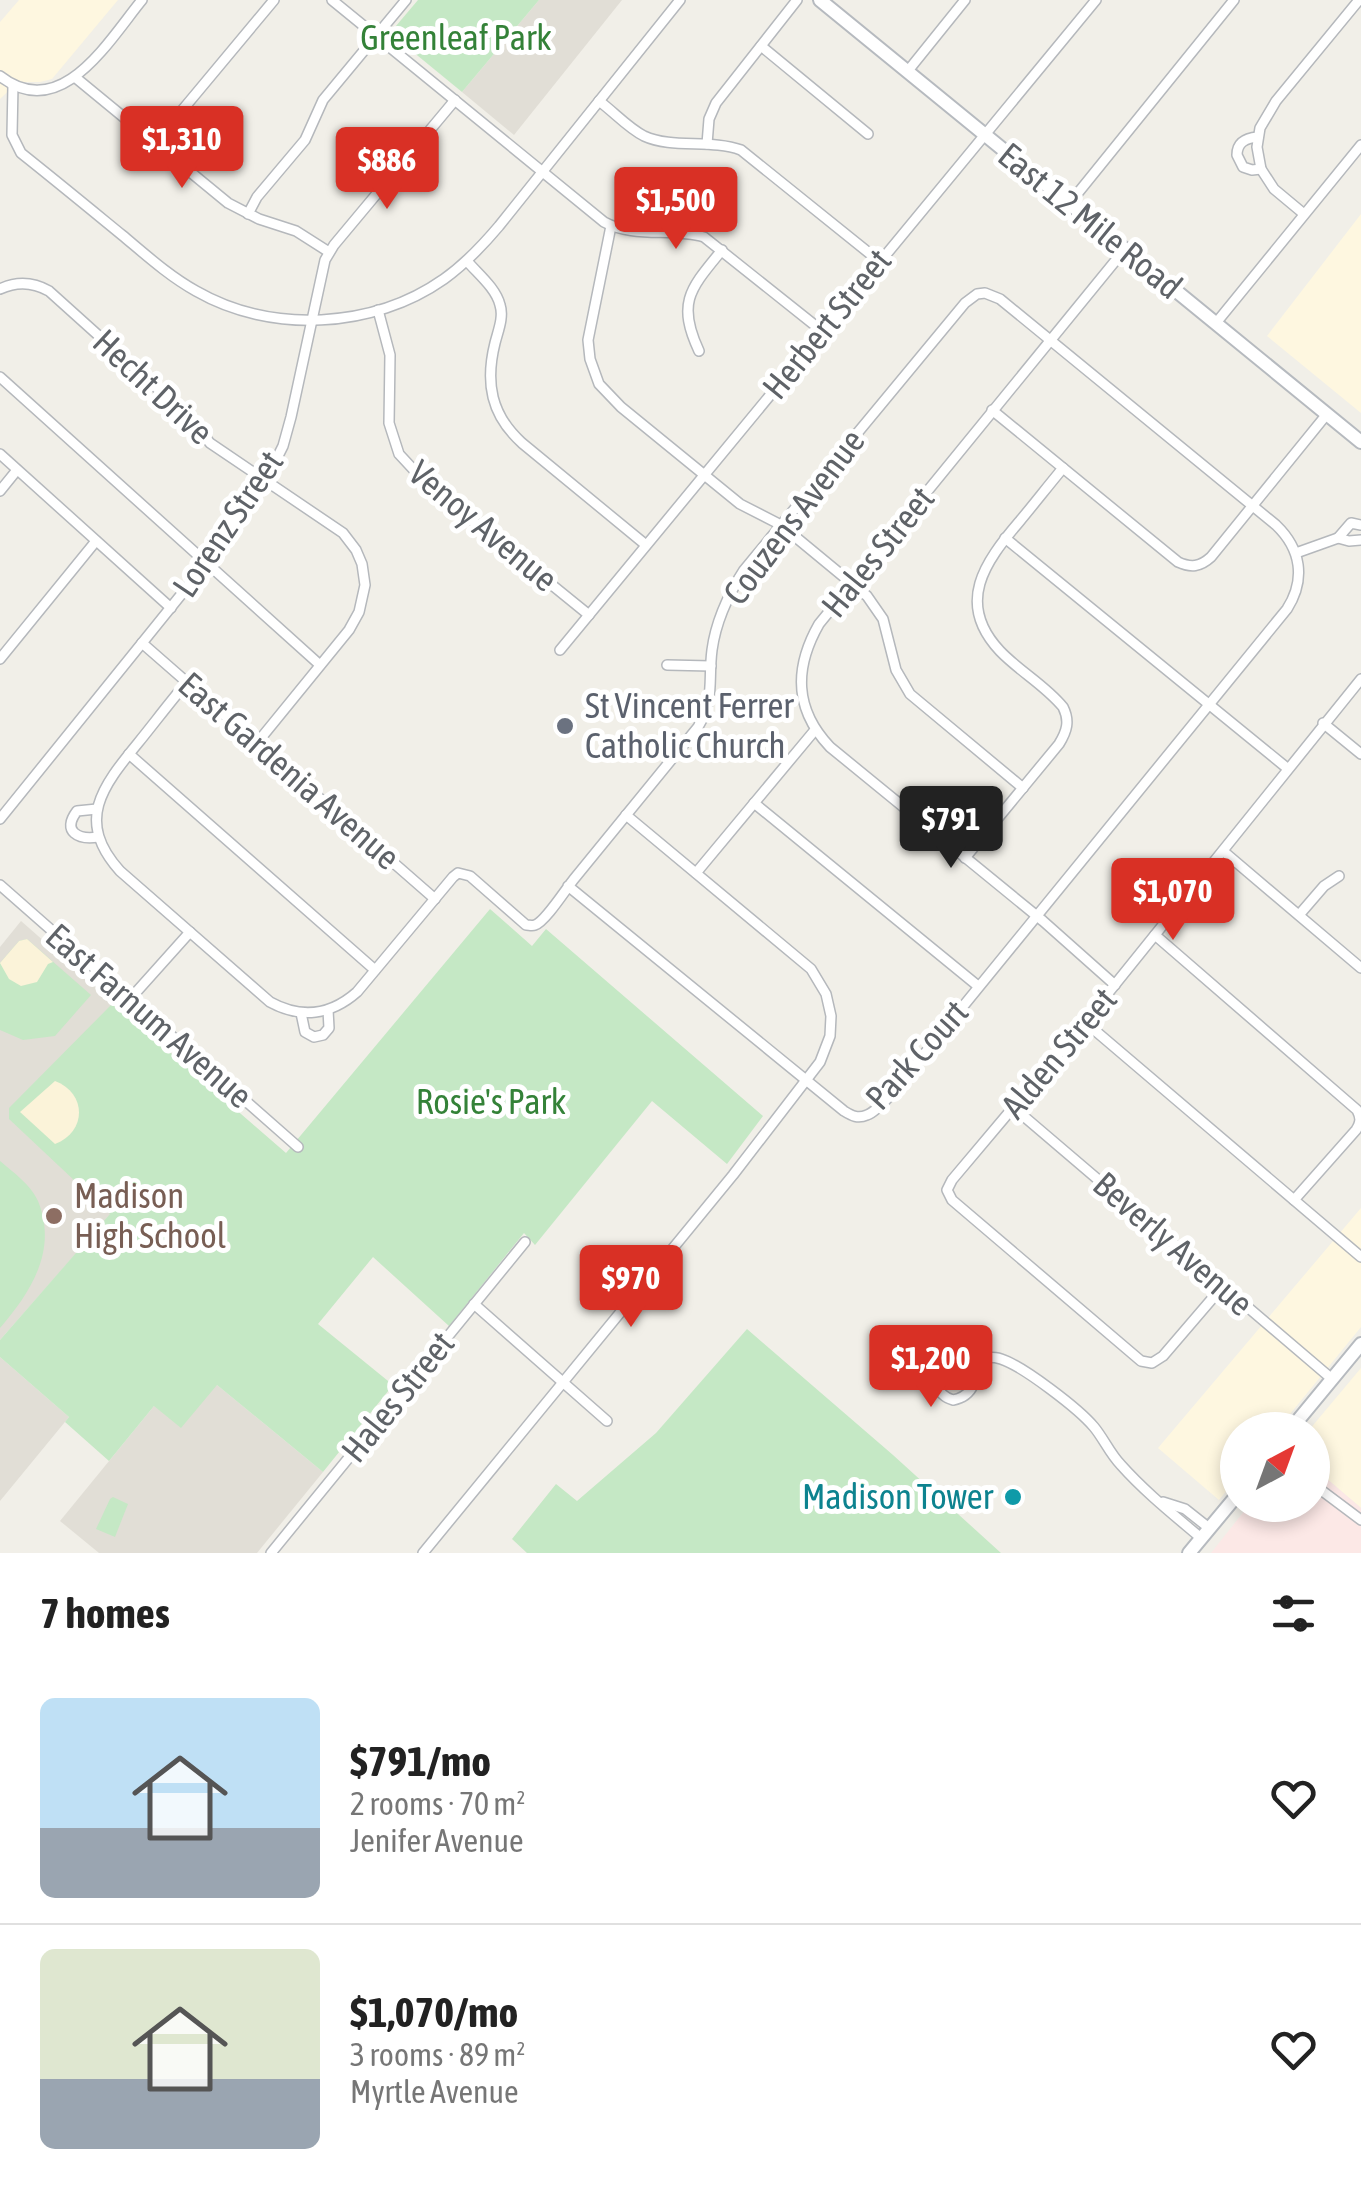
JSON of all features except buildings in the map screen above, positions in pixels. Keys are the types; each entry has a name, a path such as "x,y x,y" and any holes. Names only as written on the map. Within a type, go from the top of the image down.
{"main road":[{"name":"East 12 Mile Road","path":"827,2 907,72 1361,442"},
{"path":"1305,1412 1361,1344"},
{"path":"1189,1553 1220,1515"}],"street":[{"path":"0,76 22,89 43,90 76,78 142,0"},
{"path":"154,144 274,0"},
{"path":"332,0 611,226 704,237 822,331"},
{"path":"248,214 257,196 305,140 323,100 406,0"},
{"path":"13,85 12,136 21,153 163,268 195,290 264,316 311,320 350,317 430,288 467,261 680,0"},
{"path":"707,144 709,118 716,103 798,0"},
{"path":"907,72 965,0"},
{"name":"Herbert Street","path":"560,650 1096,0"},
{"path":"1069,204 1234,0"},
{"path":"1304,214 1274,189 1261,170 1260,128 1269,111 1359,0"},
{"path":"760,46 868,134"},
{"path":"76,78 215,193 248,214 296,231 329,252"},
{"name":"Lorenz Street","path":"0,819 206,563 263,479 283,446 320,274 329,252 455,100"},
{"path":"600,100 645,136 728,146 747,153 879,261"},
{"path":"1258,137 1241,143 1237,156 1243,168 1261,170"},
{"path":"1216,323 1361,145"},
{"path":"611,226 589,331 588,350 599,384 704,474 746,507 781,525 873,602 884,619 896,670 910,694 1023,788"},
{"name":"Hales Street","path":"815,730 802,695 804,658 819,624 1125,249"},
{"path":"699,351 689,329 688,303 694,284 722,250"},
{"path":"467,261 500,305 489,381 504,424 522,444 646,545"},
{"name":"Hecht Drive","path":"0,289 10,284 34,284 49,292 189,417 210,443 343,533 351,543 362,564 365,585 360,612 256,743"},
{"name":"Couzens Avenue","path":"435,899 453,877 463,873 522,922 533,926 541,921 704,716 711,695 716,629 727,598 744,570 970,298 978,294 993,295 1252,505"},
{"name":"Venoy Avenue","path":"378,310 390,356 389,424 400,454 425,482 589,615"},
{"path":"0,377 320,666"},
{"path":"992,410 1186,565 1200,565 1212,558 1327,414"},
{"path":"0,454 171,608"},
{"path":"965,858 1063,736 1067,716 1058,700 996,646 980,616 978,603 986,566 1063,468"},
{"path":"0,491 18,470"},
{"path":"1252,505 1284,533 1296,552 1338,538 1351,523 1361,525"},
{"path":"1005,538 1287,768"},
{"path":"1338,538 1361,540"},
{"path":"0,659 96,540"},
{"name":"Park Court","path":"423,1553 806,1081 854,1117 866,1116 888,1097 1292,601 1300,571 1296,552"},
{"name":"East Gardenia Avenue","path":"142,642 435,899"},
{"path":"667,665 711,666"},
{"name":"Alden Street","path":"1223,1286 1163,1356 1146,1363 948,1194 952,1180 1085,1022 1361,678"},
{"path":"187,682 107,782 97,809 98,837 120,871 270,1002 301,1013 328,1010 350,998 435,899"},
{"path":"1324,724 1361,754"},
{"path":"696,873 815,730 841,757 1115,985"},
{"path":"129,754 375,970"},
{"path":"754,803 978,986"},
{"path":"97,809 77,811 70,826 82,838 98,837"},
{"path":"568,886 806,1081 826,1051 831,1028 829,1005 818,978 803,960 626,816"},
{"path":"1222,851 1361,968"},
{"path":"1299,915 1324,886 1339,876"},
{"name":"East Farnum Avenue","path":"0,884 298,1147"},
{"path":"130,999 190,932"},
{"path":"1155,935 1357,1110 1360,1123 1356,1130 1294,1200"},
{"path":"301,1013 305,1032 314,1038 329,1028 328,1010"},
{"path":"1085,1022 1361,1258"},
{"name":"Beverly Avenue","path":"1014,1108 1332,1379"},
{"name":"Hales Street","path":"276,1551 525,1242"},
{"path":"474,1304 607,1421"},
{"path":"975,1360 973,1388 968,1394 954,1400 942,1395 937,1384 944,1370 958,1362 989,1357 1005,1360 1089,1422 1117,1461 1160,1502 1205,1533"},
{"path":"1330,1496 1361,1520"}],"shaded area":[{"path":"19,0 118,0 52,79 18,82 0,99 0,22"},
{"path":"539,0 622,0 514,135 462,92"},
{"path":"1361,214 1361,413 1267,336"},
{"name":"Madison High School","path":"21,921 217,1093 0,1340 0,947"},
{"path":"1361,1208 1361,1327 1292,1412 1220,1412 1219,1500 1158,1448"},
{"path":"0,1357 69,1417 0,1501"},
{"path":"1361,1368 1361,1508 1330,1482 1330,1412 1324,1412"},
{"path":"217,1385 323,1472 257,1553 99,1553 60,1521 154,1406"},
{"path":"1330,1482 1361,1508 1361,1553 1211,1553 1236,1522 1330,1522"}],"green space":[{"name":"Greenleaf Park","path":"418,0 539,0 462,92 390,33"},
{"name":"Rosie's Park","path":"490,909 532,946 546,929 763,1116 727,1164 652,1101 535,1245 524,1233 449,1326 373,1257 318,1324 393,1385 323,1472 217,1385 181,1428 154,1406 109,1461 65,1422 69,1417 0,1357 0,1340 110,1214 9,1119 9,1108 113,1003 286,1153"},
{"path":"27,939 91,995 55,1036 23,1040 0,1030 0,963 19,941"},
{"path":"0,1161 35,1195 45,1236 31,1285 0,1328"},
{"path":"747,1329 1001,1553 527,1553 512,1539 556,1484 577,1501 656,1433"},
{"path":"113,1497 128,1504 115,1537 96,1529"}],"sand":[{"path":"27,939 53,962 37,982 21,986 9,979 0,963 19,941"},
{"path":"55,1081 73,1094 79,1112 73,1131 55,1144 20,1112"}],"place":[{"name":"St Vincent Ferrer Catholic Church","path":"565,726"},
{"name":"Madison High School","path":"54,1216"},
{"name":"Madison Tower","path":"1013,1497"}]}
